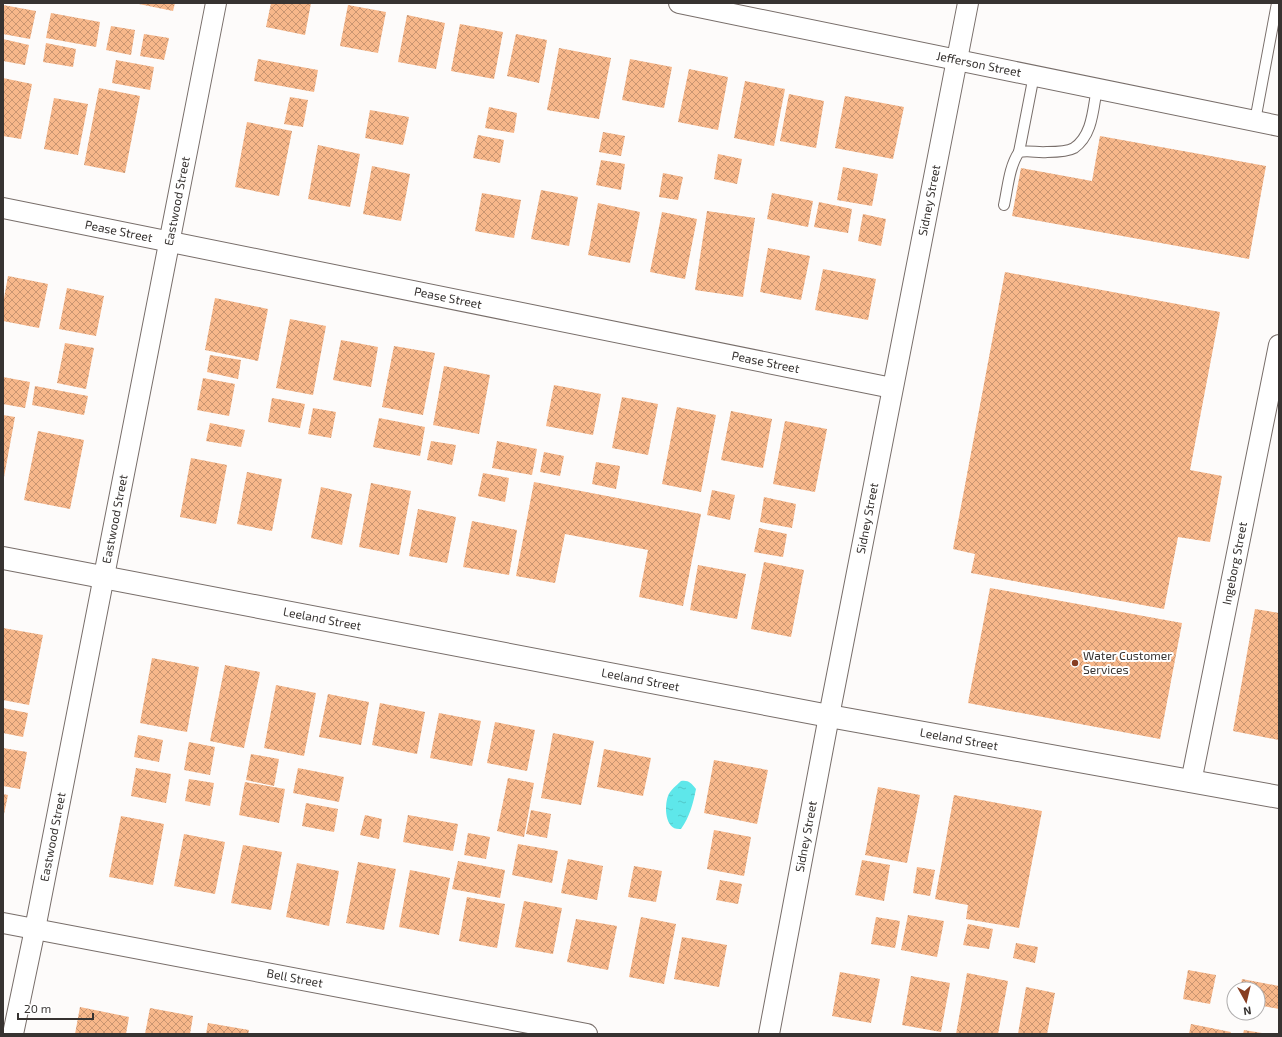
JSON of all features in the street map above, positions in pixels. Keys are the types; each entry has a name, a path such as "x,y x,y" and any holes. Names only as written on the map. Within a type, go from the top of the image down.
{"main road":[{"name":"Leeland Street","path":"3,558 829,716 1279,797"}],"street":[{"name":"Eastwood Street","path":"13,1034 35,929 216,3"},
{"name":"Jefferson Street","path":"679,3 1279,126"},
{"name":"Sidney Street","path":"769,1034 892,388 968,3"},
{"name":"Pease Street","path":"3,208 892,388"},
{"name":"Ingeborg Street","path":"1191,782 1279,345"},
{"name":"Bell Street","path":"3,923 587,1034"}],"lane":[{"path":"1255,121 1277,3"},
{"path":"1004,205 1010,171 1014,159 1019,152 1034,75"},
{"path":"1019,152 1030,150 1045,153 1059,152 1074,148 1083,138 1090,126 1097,88"}],"water":[{"path":"681,781 690,782 696,789 691,810 687,819 681,829 676,829 669,822 666,806 669,794"}],"building":[{"path":"134,3 175,3 173,11"},
{"path":"271,3 311,3 305,35 266,27"},
{"path":"3,5 36,11 30,39 3,34"},
{"path":"348,5 386,12 378,53 340,46"},
{"path":"51,13 100,22 96,47 46,38"},
{"path":"407,15 445,23 436,69 398,62"},
{"path":"460,24 503,32 494,79 451,71"},
{"path":"111,26 135,30 131,55 106,50"},
{"path":"144,34 169,38 164,60 140,56"},
{"path":"516,34 547,40 539,83 507,76"},
{"path":"3,39 29,45 25,65 3,61"},
{"path":"46,43 76,49 73,67 43,62"},
{"path":"559,48 611,58 599,119 547,110"},
{"path":"258,59 318,70 314,92 254,81"},
{"path":"630,59 672,67 664,108 622,100"},
{"path":"116,60 154,67 150,90 112,83"},
{"path":"689,69 728,77 718,130 678,122"},
{"path":"3,78 32,84 21,139 3,136"},
{"path":"745,81 785,89 774,146 734,138"},
{"path":"99,88 140,96 125,173 84,165"},
{"path":"789,94 824,101 816,148 780,141"},
{"path":"845,96 904,107 893,159 835,148"},
{"path":"290,97 308,100 303,127 284,124"},
{"path":"54,98 88,104 78,155 44,149"},
{"path":"489,107 517,113 514,133 485,128"},
{"path":"370,110 409,117 403,145 365,138"},
{"path":"247,122 292,131 279,196 235,187"},
{"path":"603,132 625,136 621,156 599,152"},
{"path":"478,135 504,140 500,163 473,158"},
{"path":"1100,136 1266,166 1249,259 1012,216 1021,168 1092,181"},
{"path":"318,145 360,154 350,207 308,199"},
{"path":"718,154 742,159 737,184 714,179"},
{"path":"601,160 625,164 621,190 596,185"},
{"path":"372,166 410,174 401,221 363,214"},
{"path":"843,167 878,174 872,206 837,200"},
{"path":"663,173 683,177 678,200 659,197"},
{"path":"541,190 578,197 569,246 531,239"},
{"path":"482,193 521,200 514,238 475,231"},
{"path":"772,193 813,201 808,227 767,219"},
{"path":"819,202 852,209 848,233 814,227"},
{"path":"598,203 640,212 630,263 588,255"},
{"path":"707,211 755,218 743,297 695,290"},
{"path":"662,212 697,219 685,279 650,272"},
{"path":"863,214 886,219 881,246 858,241"},
{"path":"768,248 810,256 801,300 760,292"},
{"path":"823,269 876,279 868,320 815,310"},
{"path":"1005,272 1220,312 1190,470 1222,476 1210,542 1178,537 1164,609 971,573 975,554 953,549"},
{"path":"8,276 48,284 39,328 3,321 3,304"},
{"path":"67,288 104,296 96,336 59,329"},
{"path":"215,298 268,309 258,361 205,350"},
{"path":"290,319 326,326 313,395 276,388"},
{"path":"341,340 378,347 371,387 333,380"},
{"path":"65,343 94,348 86,389 57,383"},
{"path":"394,346 435,353 423,415 382,407"},
{"path":"210,355 241,360 238,379 207,372"},
{"path":"444,366 490,375 479,434 433,425"},
{"path":"3,377 30,382 25,408 3,404"},
{"path":"203,378 235,384 229,416 197,410"},
{"path":"554,385 601,394 593,435 546,426"},
{"path":"35,386 88,396 84,415 32,405"},
{"path":"622,397 658,404 648,455 612,448"},
{"path":"272,398 305,404 300,428 268,422"},
{"path":"677,407 716,415 701,492 662,484"},
{"path":"313,408 336,412 331,438 308,434"},
{"path":"731,411 772,419 763,468 721,460"},
{"path":"3,415 15,417 4,477 3,477"},
{"path":"379,418 425,427 420,456 373,447"},
{"path":"785,421 827,429 815,492 773,484"},
{"path":"210,423 245,430 241,447 206,441"},
{"path":"38,431 84,440 70,509 24,500"},
{"path":"431,441 456,445 452,465 427,460"},
{"path":"497,441 537,449 532,475 492,468"},
{"path":"544,452 564,456 560,476 540,472"},
{"path":"191,458 227,465 216,524 180,517"},
{"path":"596,462 620,466 616,489 592,484"},
{"path":"247,472 282,479 272,531 237,524"},
{"path":"483,473 509,478 505,502 478,496"},
{"path":"534,482 701,514 683,606 639,597 648,550 565,534 555,583 516,576"},
{"path":"371,483 411,491 399,555 359,547"},
{"path":"321,487 352,494 342,545 311,538"},
{"path":"712,490 735,495 730,520 707,515"},
{"path":"764,497 796,504 792,528 760,522"},
{"path":"418,509 456,517 447,563 409,556"},
{"path":"472,521 517,530 509,575 463,567"},
{"path":"759,528 787,534 783,557 754,552"},
{"path":"764,562 804,570 791,637 751,629"},
{"path":"698,565 746,574 737,619 690,610"},
{"name":"Water Customer Services","path":"990,588 1182,623 1160,739 968,703"},
{"path":"1255,609 1279,613 1279,740 1233,731"},
{"path":"3,628 43,635 29,705 3,700"},
{"path":"152,658 199,667 187,732 140,723"},
{"path":"225,665 260,672 244,748 210,741"},
{"path":"276,685 316,693 304,756 264,748"},
{"path":"328,694 369,702 361,745 319,737"},
{"path":"380,703 425,712 417,754 372,745"},
{"path":"3,708 28,713 23,737 3,733"},
{"path":"439,713 481,721 472,766 430,758"},
{"path":"495,722 535,730 527,771 487,763"},
{"path":"553,733 594,741 581,805 541,798"},
{"path":"138,735 163,740 159,762 134,757"},
{"path":"189,742 215,747 210,775 184,770"},
{"path":"3,748 27,752 20,789 3,786"},
{"path":"604,749 651,758 643,796 597,787"},
{"path":"251,754 279,759 274,786 246,780"},
{"path":"714,760 768,770 757,824 704,813"},
{"path":"136,768 171,774 166,803 131,796"},
{"path":"298,768 344,777 339,802 293,793"},
{"path":"508,778 534,783 524,837 497,831"},
{"path":"189,779 214,783 210,806 185,801"},
{"path":"245,782 285,789 279,823 239,815"},
{"path":"878,787 920,795 907,863 865,855"},
{"path":"3,794 8,795 4,814 3,814"},
{"path":"954,795 1042,811 1019,928 966,919 968,905 935,899"},
{"path":"306,803 338,809 334,832 302,826"},
{"path":"531,810 551,814 547,838 526,834"},
{"path":"365,815 382,819 379,839 360,835"},
{"path":"408,815 458,824 453,851 403,842"},
{"path":"121,816 164,824 153,885 109,877"},
{"path":"714,830 751,837 744,876 707,869"},
{"path":"468,833 490,837 486,859 464,855"},
{"path":"184,834 225,842 215,894 174,886"},
{"path":"518,844 558,851 552,883 512,875"},
{"path":"243,845 282,852 271,910 231,903"},
{"path":"568,859 603,866 597,900 561,893"},
{"path":"862,860 890,865 884,901 855,895"},
{"path":"458,861 505,870 500,898 452,889"},
{"path":"358,862 396,869 384,930 346,923"},
{"path":"297,863 339,871 329,926 286,917"},
{"path":"634,866 662,871 656,902 628,897"},
{"path":"917,867 935,870 930,896 913,893"},
{"path":"410,870 450,878 439,935 399,927"},
{"path":"720,880 742,884 738,904 716,900"},
{"path":"467,897 505,904 497,948 459,941"},
{"path":"524,901 562,908 553,954 515,947"},
{"path":"908,915 944,921 937,957 901,950"},
{"path":"641,917 676,924 664,984 629,977"},
{"path":"876,917 900,921 895,948 871,944"},
{"path":"576,919 617,926 608,970 567,962"},
{"path":"968,924 993,929 989,949 963,945"},
{"path":"682,937 727,945 719,987 674,979"},
{"path":"1016,943 1038,947 1035,963 1013,958"},
{"path":"1188,970 1216,975 1210,1004 1183,999"},
{"path":"840,972 880,979 871,1023 832,1016"},
{"path":"967,973 1008,981 998,1034 956,1034"},
{"path":"911,976 950,983 941,1032 902,1025"},
{"path":"1242,979 1253,981 1242,981"},
{"path":"1266,984 1279,986 1279,1009 1266,1007"},
{"path":"1026,987 1055,993 1047,1034 1018,1034"},
{"path":"80,1007 129,1017 126,1034 75,1034"},
{"path":"150,1008 193,1016 190,1034 145,1034"},
{"path":"208,1023 249,1030 248,1034 206,1034"},
{"path":"1191,1024 1231,1032 1230,1034 1189,1034"},
{"path":"1244,1030 1262,1033 1243,1034"}],"place":[{"name":"Water Customer Services","path":"1075,663"}]}
